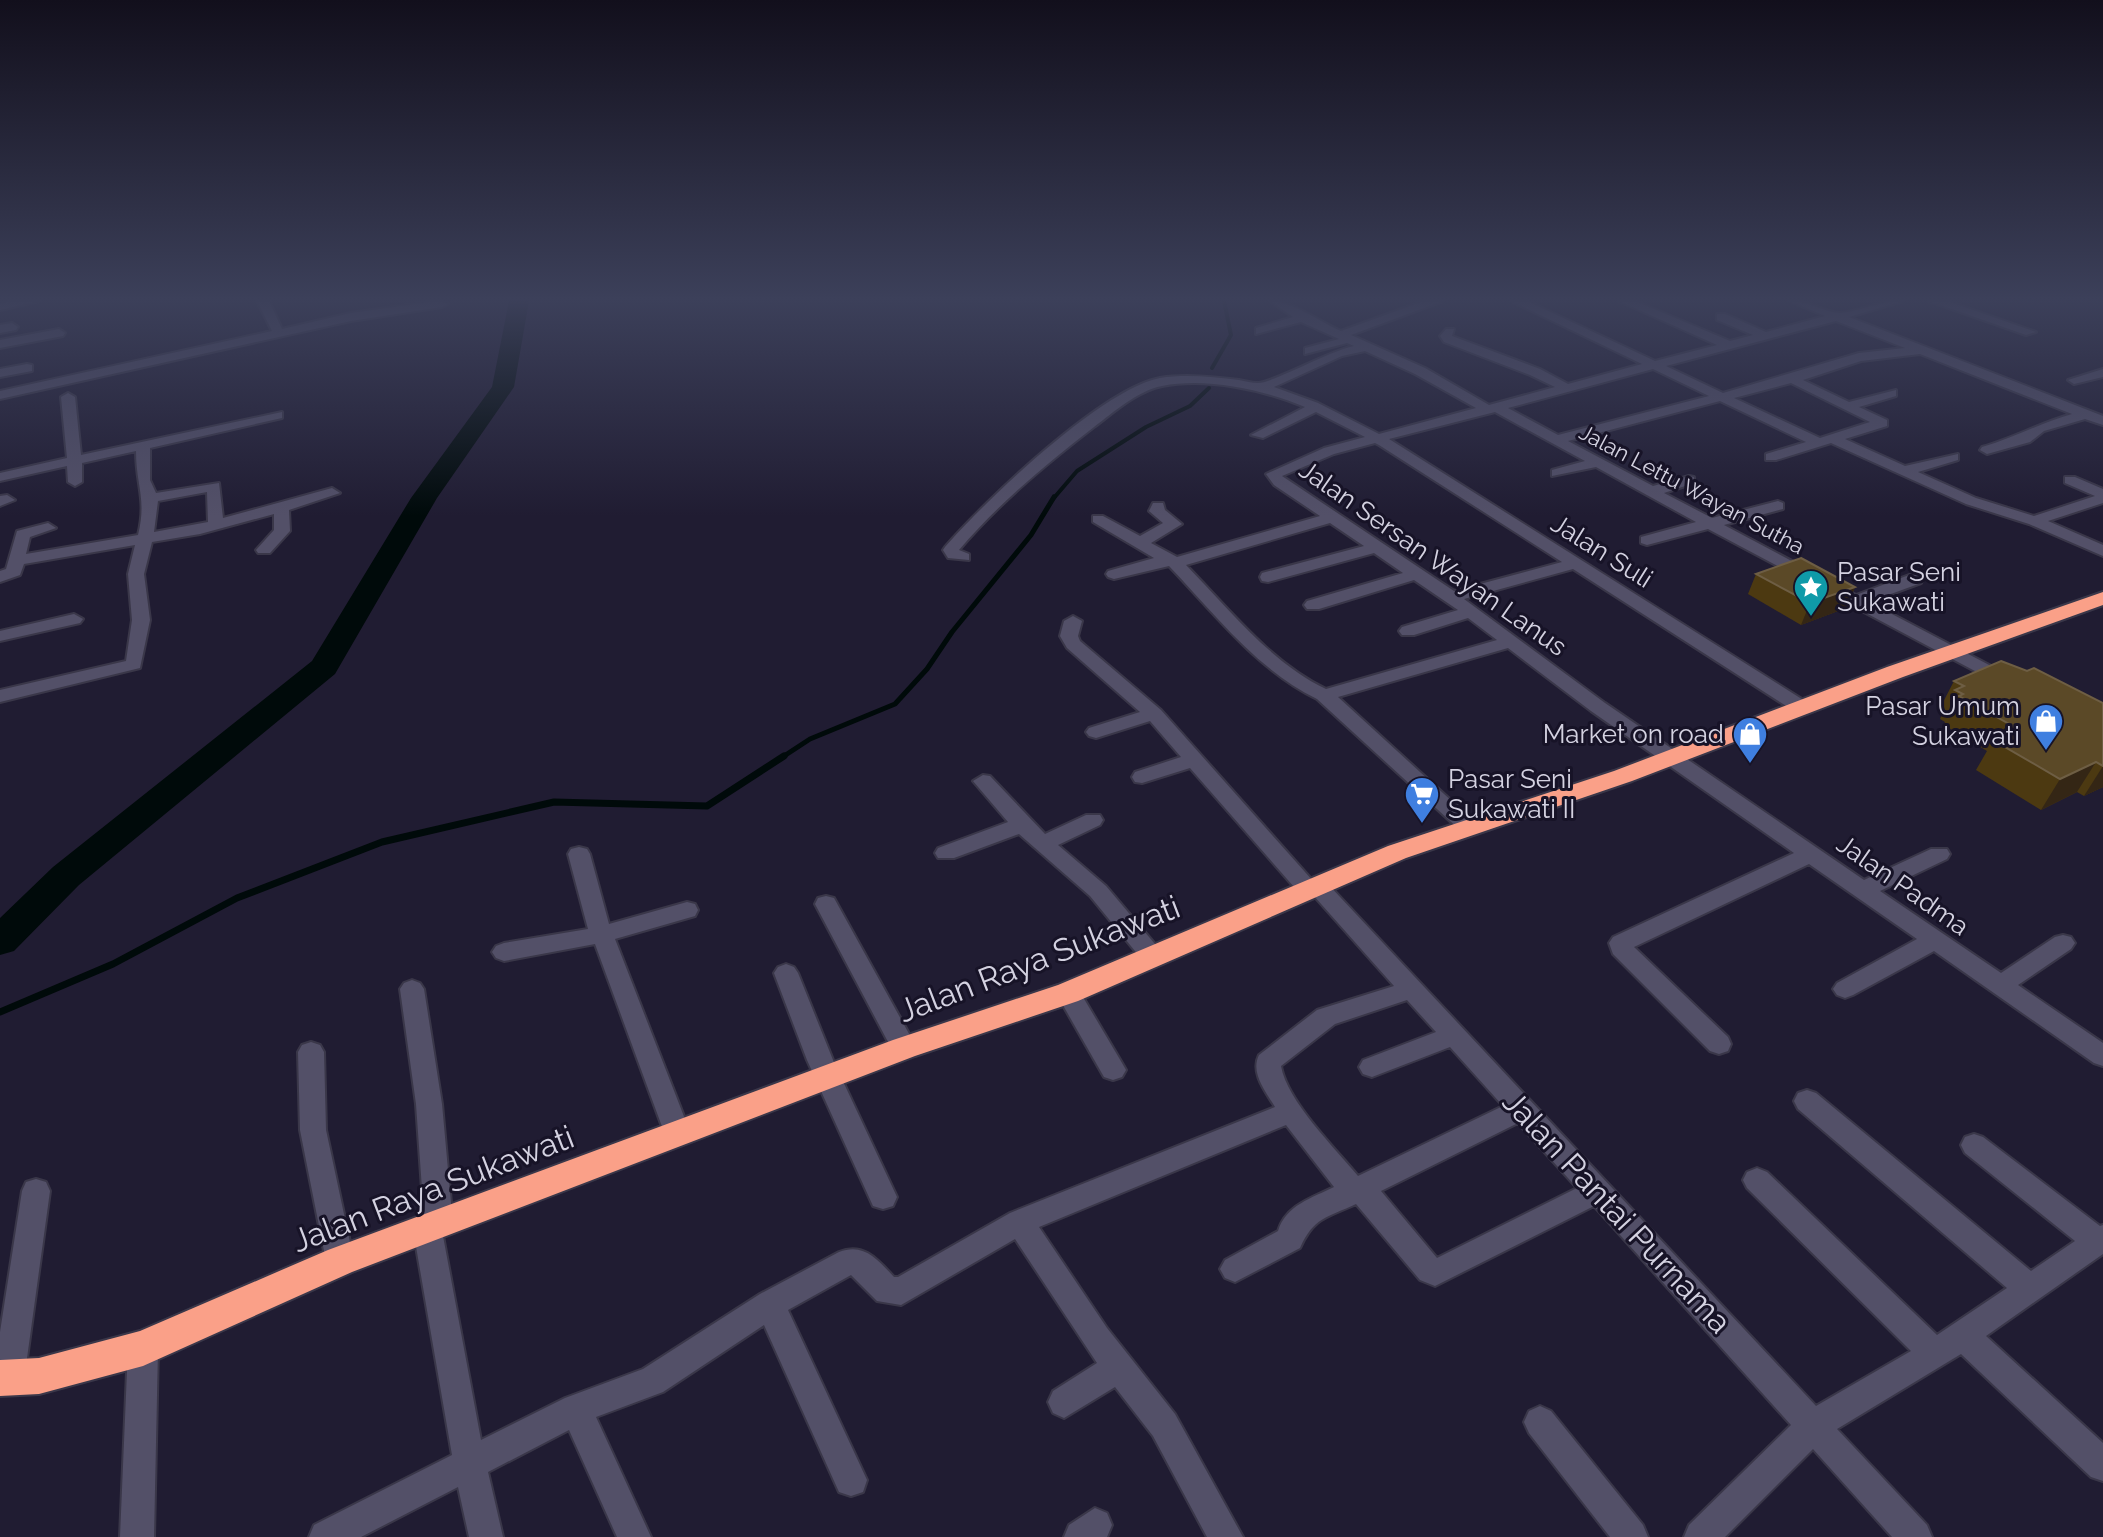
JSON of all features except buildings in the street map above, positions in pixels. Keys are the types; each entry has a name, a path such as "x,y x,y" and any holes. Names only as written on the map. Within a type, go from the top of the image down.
{"highway":[{"name":"Jalan Raya Sukawati","path":"4,1379 73,1369 143,1348 340,1261 904,1048 1068,993 1392,854 1672,758 1801,707 2103,598"}],"street":[{"path":"0,395 79,373"},
{"path":"1265,386 1294,373"},
{"path":"1393,379 1414,373"},
{"name":"Jalan Lettu Wayan Sutha","path":"1423,373 2017,687"},
{"path":"1536,373 1564,387"},
{"name":"Jalan Sersan Wayan Lanus","path":"1625,373 1329,451 1273,474 1279,482 1451,597 1672,758"},
{"path":"1669,373 1971,501 2034,521 2103,551"},
{"path":"1554,440 1811,373"},
{"path":"1980,373 2103,421"},
{"path":"2074,380 2103,373"},
{"path":"1771,457 1882,423 1792,379"},
{"path":"1210,394 1221,380"},
{"name":"Jalan Suli","path":"963,557 954,555 951,550 1004,491 1086,427 1150,385 1221,380 1265,386 1316,407 1376,438 1801,707"},
{"path":"1848,406 1891,393"},
{"path":"68,397 68,424 76,462 75,482"},
{"path":"1258,435 1316,407"},
{"path":"1987,450 2025,439 2039,428 2086,414"},
{"path":"0,477 277,415"},
{"path":"0,696 134,664 141,620 136,574 150,516 151,498 143,480 143,446"},
{"path":"1904,471 1953,457"},
{"path":"1557,473 1595,463"},
{"path":"1650,492 1689,480"},
{"path":"2070,480 2103,496"},
{"path":"151,498 214,486 216,525"},
{"path":"10,570 144,538 216,525 332,493"},
{"path":"2034,521 2103,496"},
{"path":"1139,543 1174,524 1157,511 1158,506"},
{"path":"1647,540 1778,506"},
{"path":"264,550 282,531 281,509"},
{"path":"1114,574 1333,517"},
{"path":"1098,519 1172,561 1270,661 1301,684 1324,695 1468,826"},
{"path":"10,570 23,534 48,528"},
{"path":"1268,577 1377,547"},
{"path":"1451,597 1573,564"},
{"path":"1313,605 1416,574"},
{"path":"1854,602 1915,579"},
{"path":"1408,631 1470,612"},
{"path":"0,636 74,619"},
{"name":"Jalan Pantai Purnama","path":"1073,621 1069,636 1073,644 1154,714 1313,888 1412,989 1915,1537"},
{"path":"1324,695 1509,642"},
{"path":"1096,732 1154,714"},
{"name":"Jalan Padma","path":"1672,758 2103,1056"},
{"path":"1142,777 1194,760"},
{"path":"983,781 1041,844 1098,891 1152,956"},
{"path":"1041,844 1093,820"},
{"path":"946,853 1022,825"},
{"path":"579,854 604,941 677,1132"},
{"path":"1862,890 1939,854"},
{"path":"1719,1044 1621,948 1621,941 1809,855"},
{"path":"826,904 904,1048"},
{"path":"504,952 604,941 687,910"},
{"path":"1845,989 1934,940"},
{"path":"1999,986 2063,943"},
{"path":"786,973 820,1060 830,1076 883,1197"},
{"path":"412,989 429,1104 433,1227 469,1461 486,1537"},
{"path":"1412,989 1326,1017 1270,1059 1270,1075 1291,1112 1353,1190 1368,1196 1430,1271 1435,1273 1597,1191"},
{"path":"1068,993 1113,1070"},
{"path":"1372,1067 1454,1035"},
{"path":"311,1052 313,1130 340,1261"},
{"path":"1807,1101 2030,1289"},
{"path":"1235,1269 1290,1239 1297,1220 1522,1109"},
{"path":"326,1537 469,1461 576,1409 652,1381 770,1304 849,1261 861,1263 887,1291 901,1291 1020,1222 1291,1112"},
{"path":"1701,1537 1814,1425 1935,1354 2100,1240 1974,1145"},
{"path":"1757,1180 1935,1354"},
{"path":"4,1379 36,1191"},
{"path":"1020,1222 1096,1338 1164,1425 1226,1537"},
{"path":"770,1304 851,1480"},
{"path":"1962,1334 2103,1465"},
{"path":"137,1537 143,1348"},
{"path":"1064,1402 1120,1366"},
{"path":"576,1409 634,1537"},
{"path":"1540,1422 1631,1537"}],"waterway":[{"path":"0,941 66,876 324,667 424,498 503,387 506,373"},
{"path":"1053,499 1077,471 1146,427 1190,406 1209,388"},
{"path":"781,758 810,739 895,704 927,669 952,632 1031,535 1054,497"},
{"path":"0,1012 113,964 237,898 382,842 554,802 707,806 784,756"}],"place":[{"name":"Pasar Seni Sukawati","path":"1811,618"},
{"name":"Pasar Umum Sukawati","path":"2046,752"},
{"name":"Market on road","path":"1750,765"},
{"name":"Pasar Seni Sukawati II","path":"1422,825"}]}
